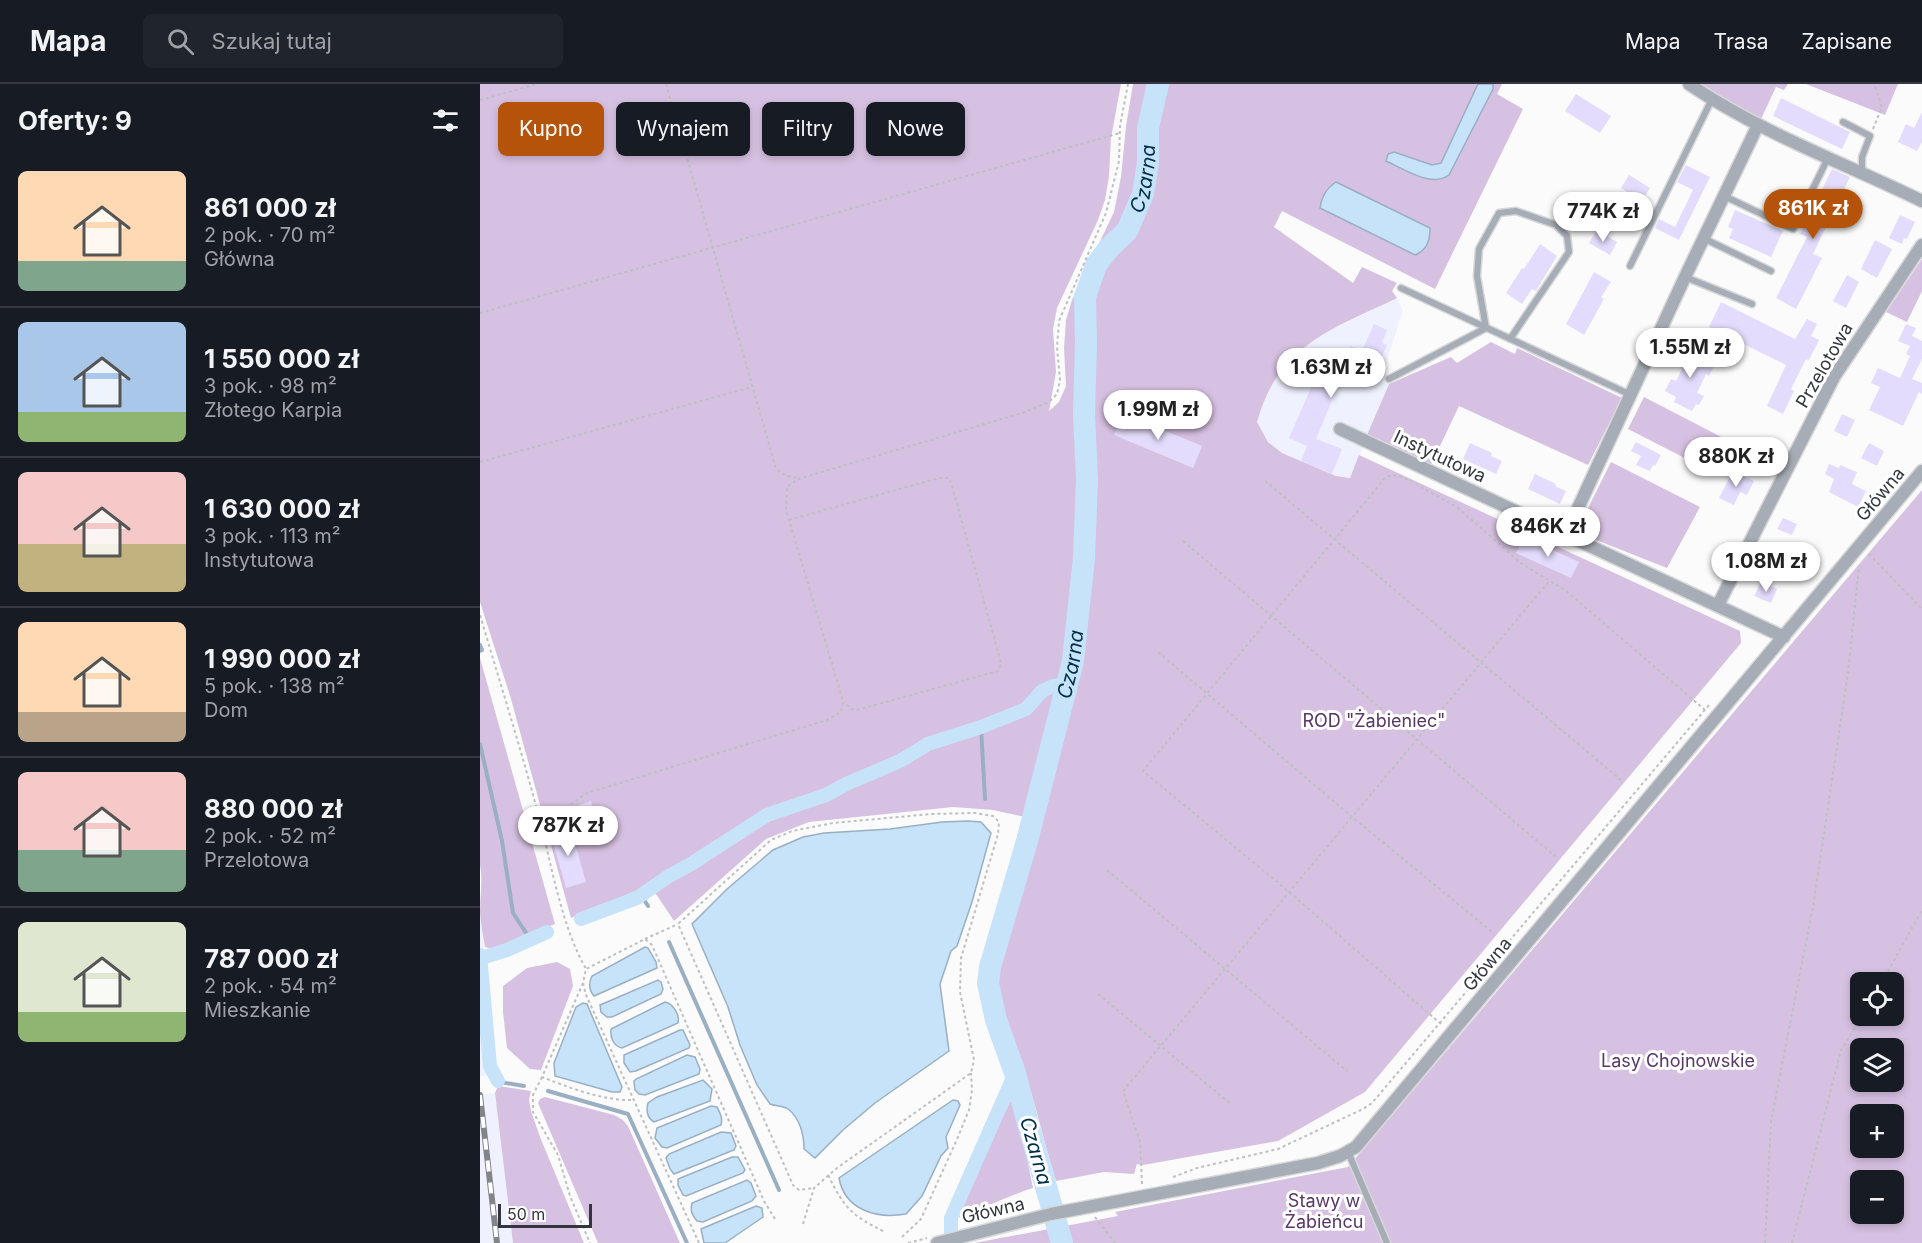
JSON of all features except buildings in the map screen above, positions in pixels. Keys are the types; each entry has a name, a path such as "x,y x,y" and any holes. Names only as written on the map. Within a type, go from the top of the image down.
{"street":[{"path":"1689,84 1758,125 1862,171 1922,201"},
{"path":"1566,534 1758,125"},
{"name":"Przelotowa","path":"1718,605 1834,377 1922,245"},
{"name":"Instytutowa","path":"1341,429 1784,638"},
{"name":"Główna","path":"936,1239 964,1235 1071,1210 1331,1160 1356,1147 1922,471"}],"lane":[{"path":"1630,266 1712,99"},
{"path":"1843,122 1870,135 1862,156 1862,171"},
{"path":"1724,196 1793,229 1828,156"},
{"path":"1486,328 1477,276 1479,249 1499,213 1516,210 1556,225 1568,236 1569,252 1510,339"},
{"path":"1705,239 1771,271"},
{"path":"1685,278 1752,304"},
{"path":"1401,288 1632,395"},
{"path":"1389,379 1486,328"},
{"path":"1348,1152 1387,1243"}],"path":[{"path":"480,100 537,84"},
{"path":"666,84 776,469 798,479"},
{"path":"541,825 587,794 827,720 841,712 843,701 786,510 787,487 798,479 1022,414 1049,402 1058,394 1060,380 1057,347 1059,321 1106,213 1119,161 1120,133 1128,84"},
{"path":"1870,135 1882,107 1874,84"},
{"path":"480,313 1120,133"},
{"path":"480,462 752,387"},
{"path":"1431,1014 1143,771 1386,477 1393,475 1402,477 1457,507 1522,564 1550,580 1694,699"},
{"path":"789,519 939,478 949,478 952,486 1001,663 998,671 857,710 851,709 843,701"},
{"path":"1265,481 1621,780"},
{"path":"1183,541 1556,857"},
{"path":"1861,545 1922,609"},
{"path":"1765,1243 1771,1121 1813,907 1848,673 1861,545"},
{"path":"1143,1196 1140,1141 1123,1091 1550,580"},
{"path":"480,615 576,951 586,969 583,983 533,1095 533,1112 558,1155 570,1197 590,1243"},
{"path":"1158,652 1492,932"},
{"path":"1170,1178 1197,1168 1278,1149 1372,1103 1710,703"},
{"path":"586,969 678,924 771,840 792,831 832,823 931,814 975,813 993,816 999,822 998,834 961,958 960,992 974,1060 969,1110 921,1219 902,1237"},
{"path":"1107,870 1347,1071"},
{"path":"1888,972 1922,910"},
{"path":"678,924 793,1185 799,1190 814,1188"},
{"path":"645,939 652,945 764,1201 775,1219"},
{"path":"583,983 633,1100 699,1243"},
{"path":"1098,994 1231,1104"},
{"path":"1792,1243 1841,1050 1856,1026"},
{"path":"803,1224 814,1188 828,1175 971,1073"},
{"path":"542,1077 608,1097 633,1100"},
{"path":"828,1175 838,1195 853,1215 885,1232"},
{"path":"1089,1207 1115,1243"},
{"path":"908,1243 936,1239"}],"shaded area":[{"path":"1397,298 1403,311 1383,373 1388,376 1389,384 1350,478 1336,476 1282,453 1268,442 1257,422 1262,404 1280,371 1295,354 1316,337"},
{"path":"480,914 498,1074 480,1076"},
{"path":"495,1093 513,1243 480,1243 480,1094"}],"green space":[{"name":"ROD \"Żabieniec\"","path":"480,84 1121,84 1111,138 1105,200 1057,308 1053,329 1056,372 1049,411 1059,402 1066,386 1064,348 1066,320 1072,300 1114,212 1133,84 1502,84 1497,94 1523,109 1435,289 1282,211 1274,227 1353,283 1362,267 1397,283 1392,291 1397,298 1330,331 1294,357 1279,374 1257,422 1268,442 1282,453 1336,476 1350,478 1359,455 1740,631 1741,643 1365,1092 1278,1141 1143,1165 1137,1164 1134,1174 1104,1172 1056,1181 1029,1087 1001,1008 996,980 996,966 1043,821 993,810 953,807 809,822 766,839 674,921 648,882 638,890 571,918 511,699 480,602"},
{"path":"1701,84 1788,84 1784,90 1776,87 1760,121"},
{"path":"1806,84 1898,84 1885,115"},
{"path":"1922,259 1922,291 1907,322 1886,312"},
{"path":"1491,342 1515,354 1517,348 1622,398 1588,465 1459,406 1431,465 1367,435 1389,384 1451,357 1457,363"},
{"path":"1644,397 1731,442 1716,474 1628,429"},
{"path":"1611,462 1700,507 1667,568 1576,532"},
{"name":"Lasy Chojnowskie","path":"1922,490 1922,1243 974,1243 1118,1216 1115,1212 1348,1167"},
{"path":"480,658 555,924 493,949 485,947 480,913"},
{"path":"557,962 570,969 573,986 541,1070 530,1069 507,1048 503,986 527,968"},
{"path":"498,1086 531,1091 529,1100 531,1111 540,1137 584,1243 513,1243 495,1093"},
{"path":"1014,1094 1033,1188 957,1218 958,1207"},
{"path":"545,1097 614,1115 623,1120 628,1126 680,1243 598,1243 538,1103"}],"water":[{"path":"1478,84 1493,84 1493,89 1449,175 1442,178 1426,178 1386,161 1388,154 1394,152 1432,165 1441,163"},
{"path":"1336,182 1430,228 1425,248 1415,255 1320,208 1325,193"},
{"path":"968,821 981,822 991,833 972,902 957,946 951,951 940,984 949,1051 875,1103 815,1158 804,1149 796,1117 786,1108 770,1104 757,1085 740,1045 728,1007 692,924 727,889 773,850 803,837 824,833"},
{"path":"645,947 648,948 656,962 657,968 594,996 590,987 592,976"},
{"path":"658,980 663,989 661,994 612,1017 607,1017 601,1012 600,1005"},
{"path":"665,1002 675,1010 678,1023 622,1048 614,1043 611,1029"},
{"path":"583,1003 587,1004 622,1087 620,1092 612,1092 555,1076 554,1063 576,1007"},
{"path":"683,1030 690,1045 689,1048 630,1072 624,1063 624,1055"},
{"path":"687,1055 695,1057 700,1069 699,1074 645,1095 635,1090 634,1081 636,1079"},
{"path":"703,1080 712,1089 710,1101 654,1122 648,1116 648,1103 657,1097"},
{"path":"953,1100 958,1101 960,1105 946,1137 948,1148 941,1156 922,1196 906,1214 874,1214 855,1205 848,1198 839,1178"},
{"path":"711,1106 717,1107 721,1125 667,1148 662,1147 655,1138 657,1128"},
{"path":"721,1132 731,1133 736,1146 734,1150 674,1174 666,1158 669,1154"},
{"path":"732,1157 738,1157 745,1170 743,1173 686,1196 683,1195 678,1179"},
{"path":"747,1180 751,1183 756,1196 752,1201 703,1222 695,1219 691,1211 692,1203"},
{"path":"756,1206 762,1208 763,1217 725,1243 704,1243 701,1229"}],"waterway":[{"name":"Czarna","path":"1062,1243 1015,1073 996,1020 988,983 990,967 1027,841 1073,661 1084,558 1087,480 1084,414 1085,297 1096,265 1109,248 1127,231 1143,194 1148,162 1148,128 1158,84"},
{"path":"480,645 482,650 480,651"},
{"path":"581,919 637,898 767,815 826,795 900,761 928,744 981,727 1026,709 1042,691 1068,683"},
{"path":"981,727 985,799"},
{"path":"480,744 502,841 513,913 530,939"},
{"path":"641,895 648,906"},
{"path":"481,958 507,950 547,932"},
{"path":"669,942 779,1190"},
{"path":"480,955 490,1066 498,1081"},
{"path":"951,1243 951,1218 1015,1073"},
{"path":"494,1081 524,1086"},
{"path":"548,1091 628,1114 687,1243"}],"railway":[{"path":"480,1095 497,1243"}],"park label":[{"name":"Stawy w Żabieńcu","path":"1324,1210"}]}
